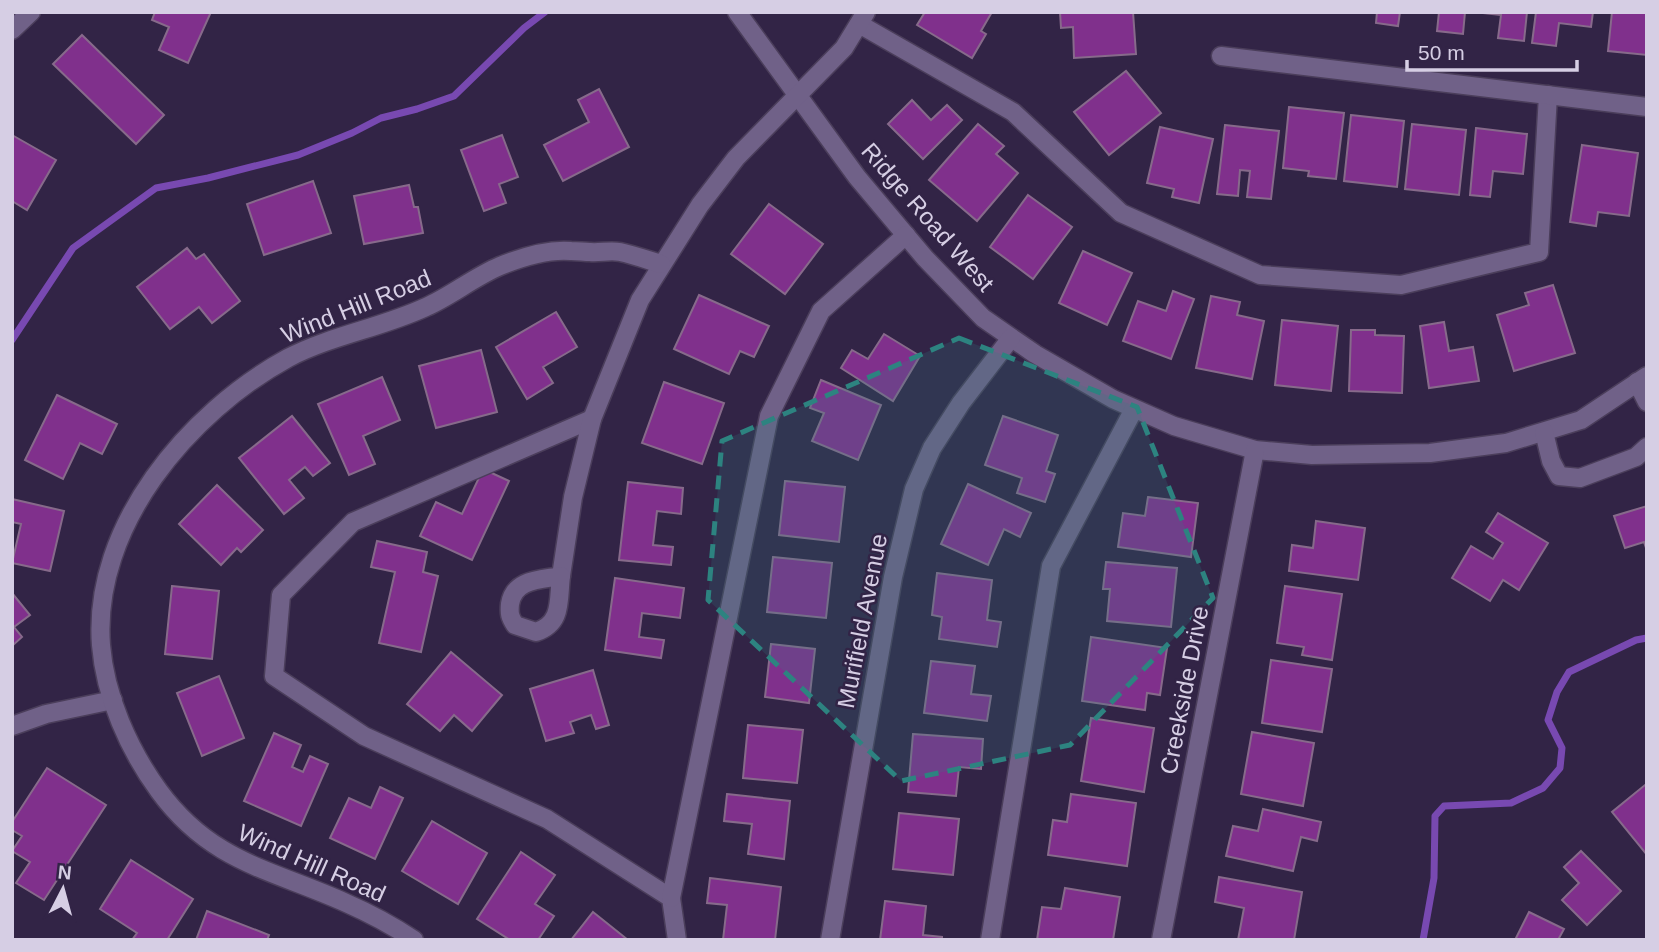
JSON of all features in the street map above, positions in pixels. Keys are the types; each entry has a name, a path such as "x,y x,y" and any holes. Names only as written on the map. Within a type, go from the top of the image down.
{"street":[{"path":"12,30 31,12"},
{"name":"Ridge Road West","path":"737,12 857,177 925,258 983,318 1011,338 1113,399 1174,426 1255,450 1312,455 1430,453 1506,443 1581,420 1642,379"},
{"path":"561,576 573,496 592,419 640,300 700,205 736,158 844,48 862,18 1013,112 1121,213 1259,275 1401,285 1539,253 1548,95"},
{"path":"1221,56 1647,107"},
{"path":"677,940 671,898 769,416 821,311 906,235"},
{"name":"Wind Hill Road","path":"414,940 388,923 344,901 245,863 216,848 195,830 160,792 134,751 113,700 106,678 101,643 103,604 111,564 125,525 162,464 224,400 288,359 326,341 425,308 498,267 531,255 569,250 587,253 617,251 661,264"},
{"name":"Murifield Avenue","path":"830,940 893,577 914,489 932,448 961,403 1011,338"},
{"path":"1642,379 1647,402"},
{"path":"990,940 1051,566 1134,409"},
{"path":"592,419 353,522 281,595 274,676 364,736 547,819 671,898"},
{"path":"1544,432 1551,461 1559,476 1580,478 1636,457 1647,447"},
{"name":"Creekside Drive","path":"1161,940 1255,450"},
{"path":"12,726 46,714 113,700"}],"highlighted area":[{"path":"959,338 1137,407 1213,598 1070,745 901,781 708,600 722,441"}],"building":[{"path":"155,12 211,12 188,63 159,50 169,27 152,20"},
{"path":"925,12 992,12 981,31 986,34 972,58 917,25"},
{"path":"1060,12 1133,12 1136,54 1074,58 1073,27 1061,28"},
{"path":"1377,12 1400,12 1398,26 1376,23"},
{"path":"1439,12 1465,12 1463,34 1437,31"},
{"path":"1474,12 1527,12 1524,41 1498,38 1501,15"},
{"path":"1536,12 1593,12 1591,27 1559,23 1556,46 1532,43"},
{"path":"1612,12 1647,12 1647,55 1608,51"},
{"path":"82,35 164,115 136,144 53,64"},
{"path":"1126,71 1161,113 1109,155 1074,112"},
{"path":"599,89 629,147 563,181 544,145 589,122 578,100"},
{"path":"912,100 931,120 947,105 962,120 923,159 888,124"},
{"path":"1289,107 1344,113 1336,179 1308,176 1309,171 1283,168"},
{"path":"1351,115 1404,121 1397,187 1344,181"},
{"path":"978,124 1004,146 996,154 1018,173 977,221 929,180"},
{"path":"1412,124 1466,130 1459,195 1405,189"},
{"path":"1225,125 1279,131 1271,199 1247,197 1250,171 1240,170 1238,196 1217,194"},
{"path":"1160,127 1213,139 1199,203 1172,197 1174,189 1147,183"},
{"path":"1476,128 1527,134 1523,174 1493,171 1490,197 1470,195"},
{"path":"12,135 56,160 27,210 12,201"},
{"path":"502,135 518,177 499,184 506,203 484,211 461,150"},
{"path":"1582,145 1638,153 1629,216 1598,212 1596,226 1570,222"},
{"path":"313,181 331,233 264,255 247,204"},
{"path":"409,185 414,207 418,207 423,233 364,244 354,196"},
{"path":"1028,195 1072,227 1033,279 990,247"},
{"path":"769,204 823,244 785,294 731,254"},
{"path":"187,248 196,259 204,254 240,301 212,323 199,307 170,329 137,287"},
{"path":"1083,251 1132,273 1107,325 1059,303"},
{"path":"1553,285 1575,353 1514,371 1497,315 1529,305 1525,293"},
{"path":"1173,291 1194,299 1171,359 1123,341 1138,301 1166,311"},
{"path":"699,295 769,326 754,357 740,351 729,374 674,349"},
{"path":"1211,296 1240,302 1237,315 1264,321 1252,379 1196,368"},
{"path":"556,312 577,347 543,367 553,383 527,399 496,347"},
{"path":"1282,320 1338,326 1331,391 1275,385"},
{"path":"1444,322 1449,351 1473,347 1479,381 1429,388 1420,326"},
{"path":"1351,330 1375,330 1375,335 1404,336 1402,393 1349,391"},
{"path":"884,334 920,356 893,401 841,368 852,350 868,359"},
{"path":"481,350 497,412 436,428 419,366"},
{"path":"382,377 400,420 363,436 375,464 349,475 318,404"},
{"path":"821,380 881,405 858,460 812,441 824,413 810,408"},
{"path":"664,382 724,403 702,464 642,443"},
{"path":"57,395 117,424 102,454 80,443 63,479 25,460"},
{"path":"292,416 330,463 313,476 305,467 289,480 304,498 284,514 239,458"},
{"path":"1003,416 1058,435 1046,471 1055,474 1045,502 1017,493 1022,478 985,465"},
{"path":"483,469 509,481 472,560 420,536 436,502 462,514"},
{"path":"785,481 845,487 839,542 779,535"},
{"path":"628,482 683,488 681,514 657,511 653,545 673,547 671,565 619,560"},
{"path":"968,484 1031,513 1020,537 1004,529 988,565 941,544"},
{"path":"217,485 263,530 241,552 237,548 221,565 179,524"},
{"path":"1148,497 1198,503 1191,557 1118,547 1123,513 1145,516"},
{"path":"12,499 64,511 50,571 12,563 21,524 12,522"},
{"path":"1647,506 1647,551 1644,542 1625,548 1614,516"},
{"path":"1498,513 1548,543 1519,590 1503,580 1490,601 1452,578 1471,546 1493,559 1503,543 1486,532"},
{"path":"1316,521 1365,528 1358,580 1289,571 1292,545 1313,548"},
{"path":"377,541 427,552 423,572 438,576 421,652 379,643 395,572 371,567"},
{"path":"773,557 832,563 826,618 767,612"},
{"path":"1106,562 1177,568 1171,627 1107,621 1110,589 1103,589"},
{"path":"937,573 992,580 987,620 1001,622 997,647 939,639 942,617 932,615"},
{"path":"615,578 684,588 680,618 642,613 639,637 664,640 661,658 605,650"},
{"path":"172,586 219,591 212,659 165,654"},
{"path":"1285,586 1342,594 1332,660 1302,655 1304,647 1277,643"},
{"path":"12,593 30,615 14,627 22,637 12,646"},
{"path":"1091,637 1167,648 1160,695 1147,693 1145,710 1082,701"},
{"path":"771,644 815,649 809,703 765,697"},
{"path":"451,652 502,695 472,731 454,715 440,731 407,704"},
{"path":"1271,660 1332,669 1322,732 1262,723"},
{"path":"931,661 975,666 971,694 991,696 987,721 924,713"},
{"path":"593,670 609,725 596,729 591,715 570,722 574,733 546,741 530,689"},
{"path":"219,676 244,738 202,756 177,693"},
{"path":"1091,718 1154,728 1144,792 1081,781"},
{"path":"748,725 803,730 797,783 743,778"},
{"path":"1252,732 1314,743 1303,806 1241,794"},
{"path":"274,733 301,745 292,767 303,772 310,756 328,764 301,826 244,801"},
{"path":"913,734 983,739 981,769 959,767 956,796 908,792"},
{"path":"47,768 106,805 44,900 16,883 30,862 12,851 22,836 12,830 12,822"},
{"path":"1645,785 1647,787 1647,855 1612,812"},
{"path":"380,787 403,798 375,859 330,838 349,798 371,808"},
{"path":"727,794 790,801 784,859 748,854 752,824 724,821"},
{"path":"1071,794 1136,803 1127,866 1048,855 1053,820 1067,822"},
{"path":"1263,809 1321,822 1317,841 1301,837 1293,871 1226,856 1233,826 1258,831"},
{"path":"899,813 959,819 953,875 893,869"},
{"path":"432,821 487,853 458,904 402,871"},
{"path":"1581,851 1621,891 1587,925 1562,900 1579,883 1564,867"},
{"path":"521,852 555,875 535,904 554,916 538,940 510,940 477,919"},
{"path":"131,860 193,899 167,940 132,940 137,933 100,909"},
{"path":"1219,877 1302,892 1294,940 1238,940 1244,908 1215,902"},
{"path":"710,878 781,887 775,940 723,940 727,905 707,903"},
{"path":"1065,888 1120,897 1113,940 1037,940 1042,907 1061,909"},
{"path":"885,901 926,906 923,935 942,937 942,940 880,940"},
{"path":"207,911 269,935 267,940 196,940"},
{"path":"593,912 628,940 571,940"},
{"path":"1529,912 1564,929 1558,940 1515,940"}],"waterway":[{"path":"12,340 73,248 156,188 298,155 381,118 454,96 524,28 545,12"},
{"path":"1423,940 1434,878 1435,816 1444,806 1511,803 1543,788 1560,768 1562,748 1548,720 1557,692 1569,672 1636,640 1647,638"}]}
